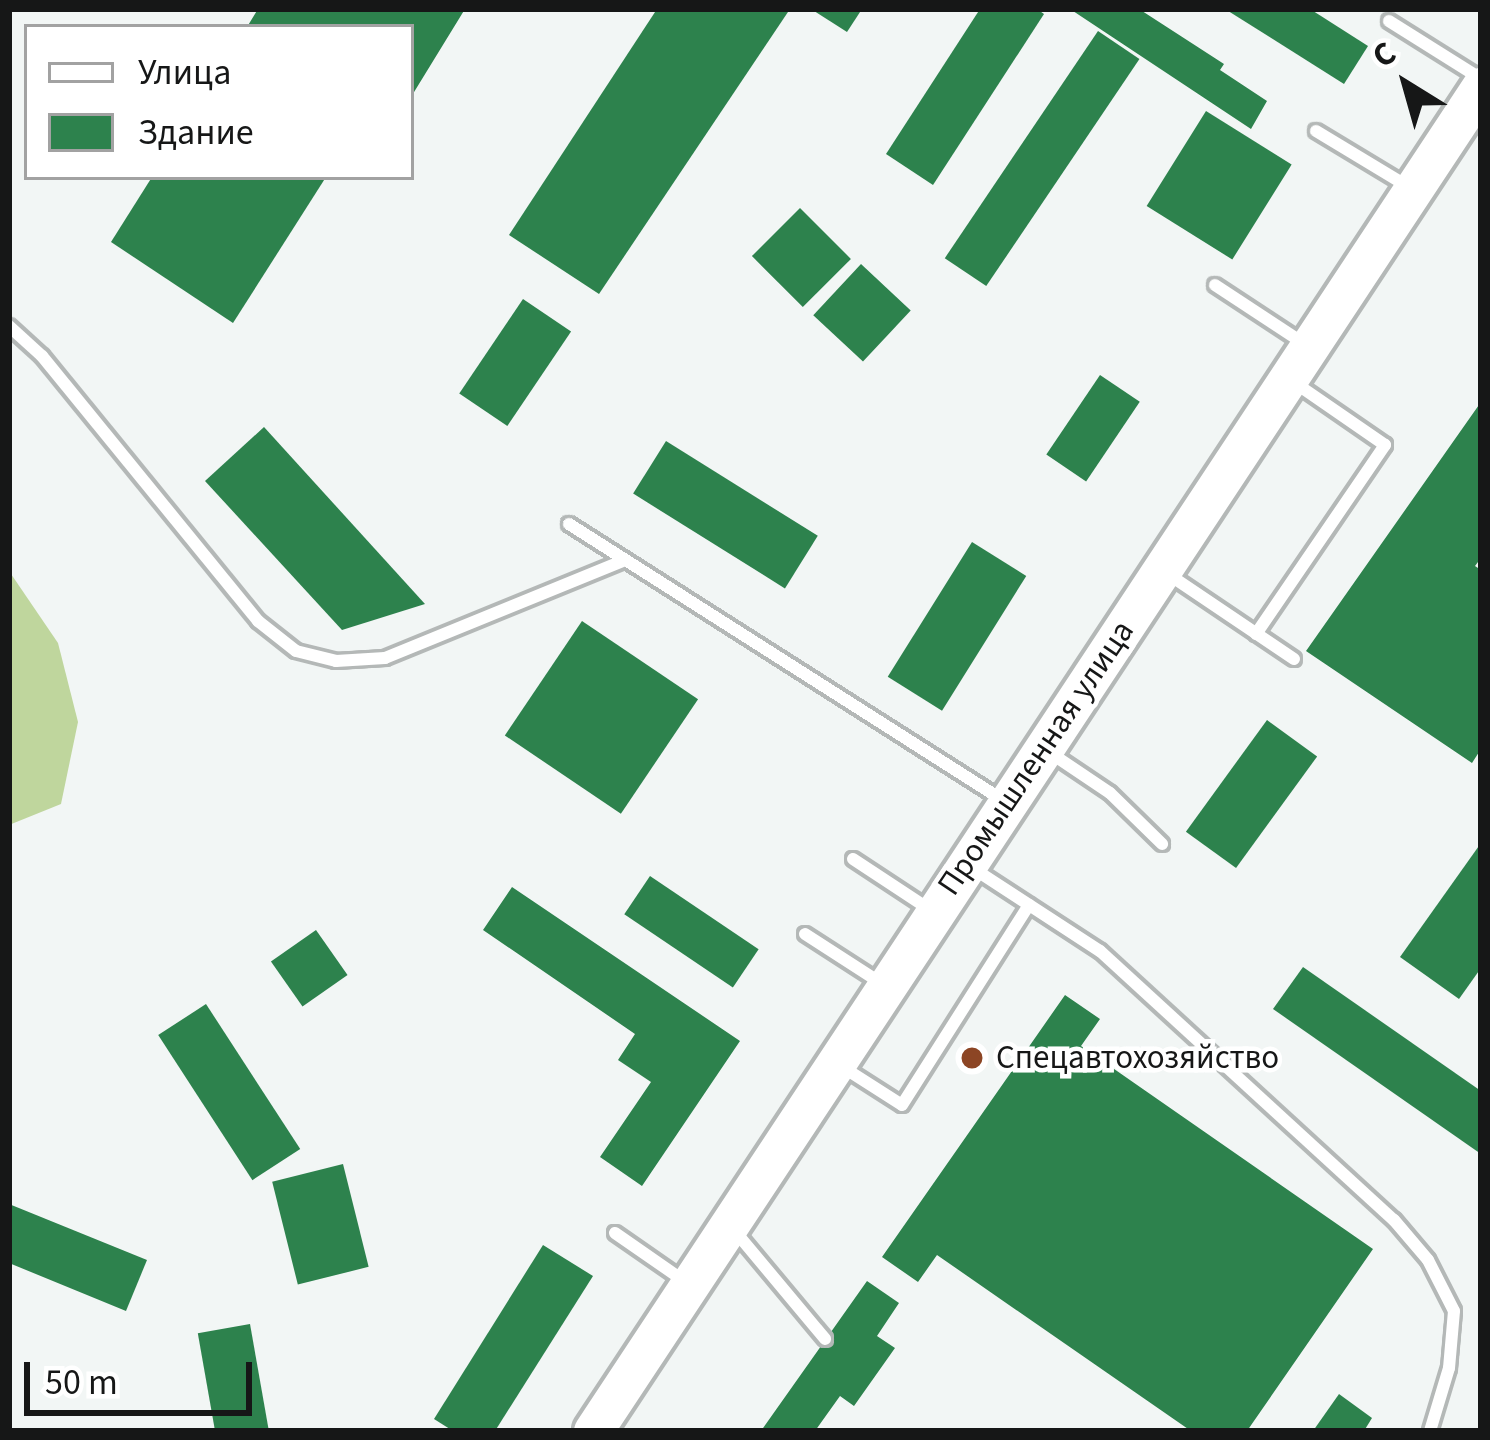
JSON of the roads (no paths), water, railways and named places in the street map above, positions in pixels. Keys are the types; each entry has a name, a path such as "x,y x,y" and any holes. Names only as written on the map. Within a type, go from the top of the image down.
{"main road":[{"name":"Промышленная улица","path":"592,1431 1481,83"}],"lane":[{"path":"1388,21 1481,83"},
{"path":"1316,130 1413,190"},
{"path":"1215,285 1385,445 1256,634"},
{"path":"9,326 41,356 258,621 296,651 336,662 386,658 625,560"},
{"path":"568,524 1007,802"},
{"path":"1162,570 1294,659"},
{"path":"1043,748 1110,793 1162,844"},
{"path":"853,859 933,912"},
{"path":"966,863 1100,951 1394,1220 1428,1260 1454,1311 1449,1367 1430,1431"},
{"path":"835,1062 902,1105 1029,905"},
{"path":"805,934 885,985"},
{"path":"729,1225 825,1339"},
{"path":"615,1233 690,1285"}],"place":[{"name":"Спецавтохозяйство","path":"972,1058"}]}
